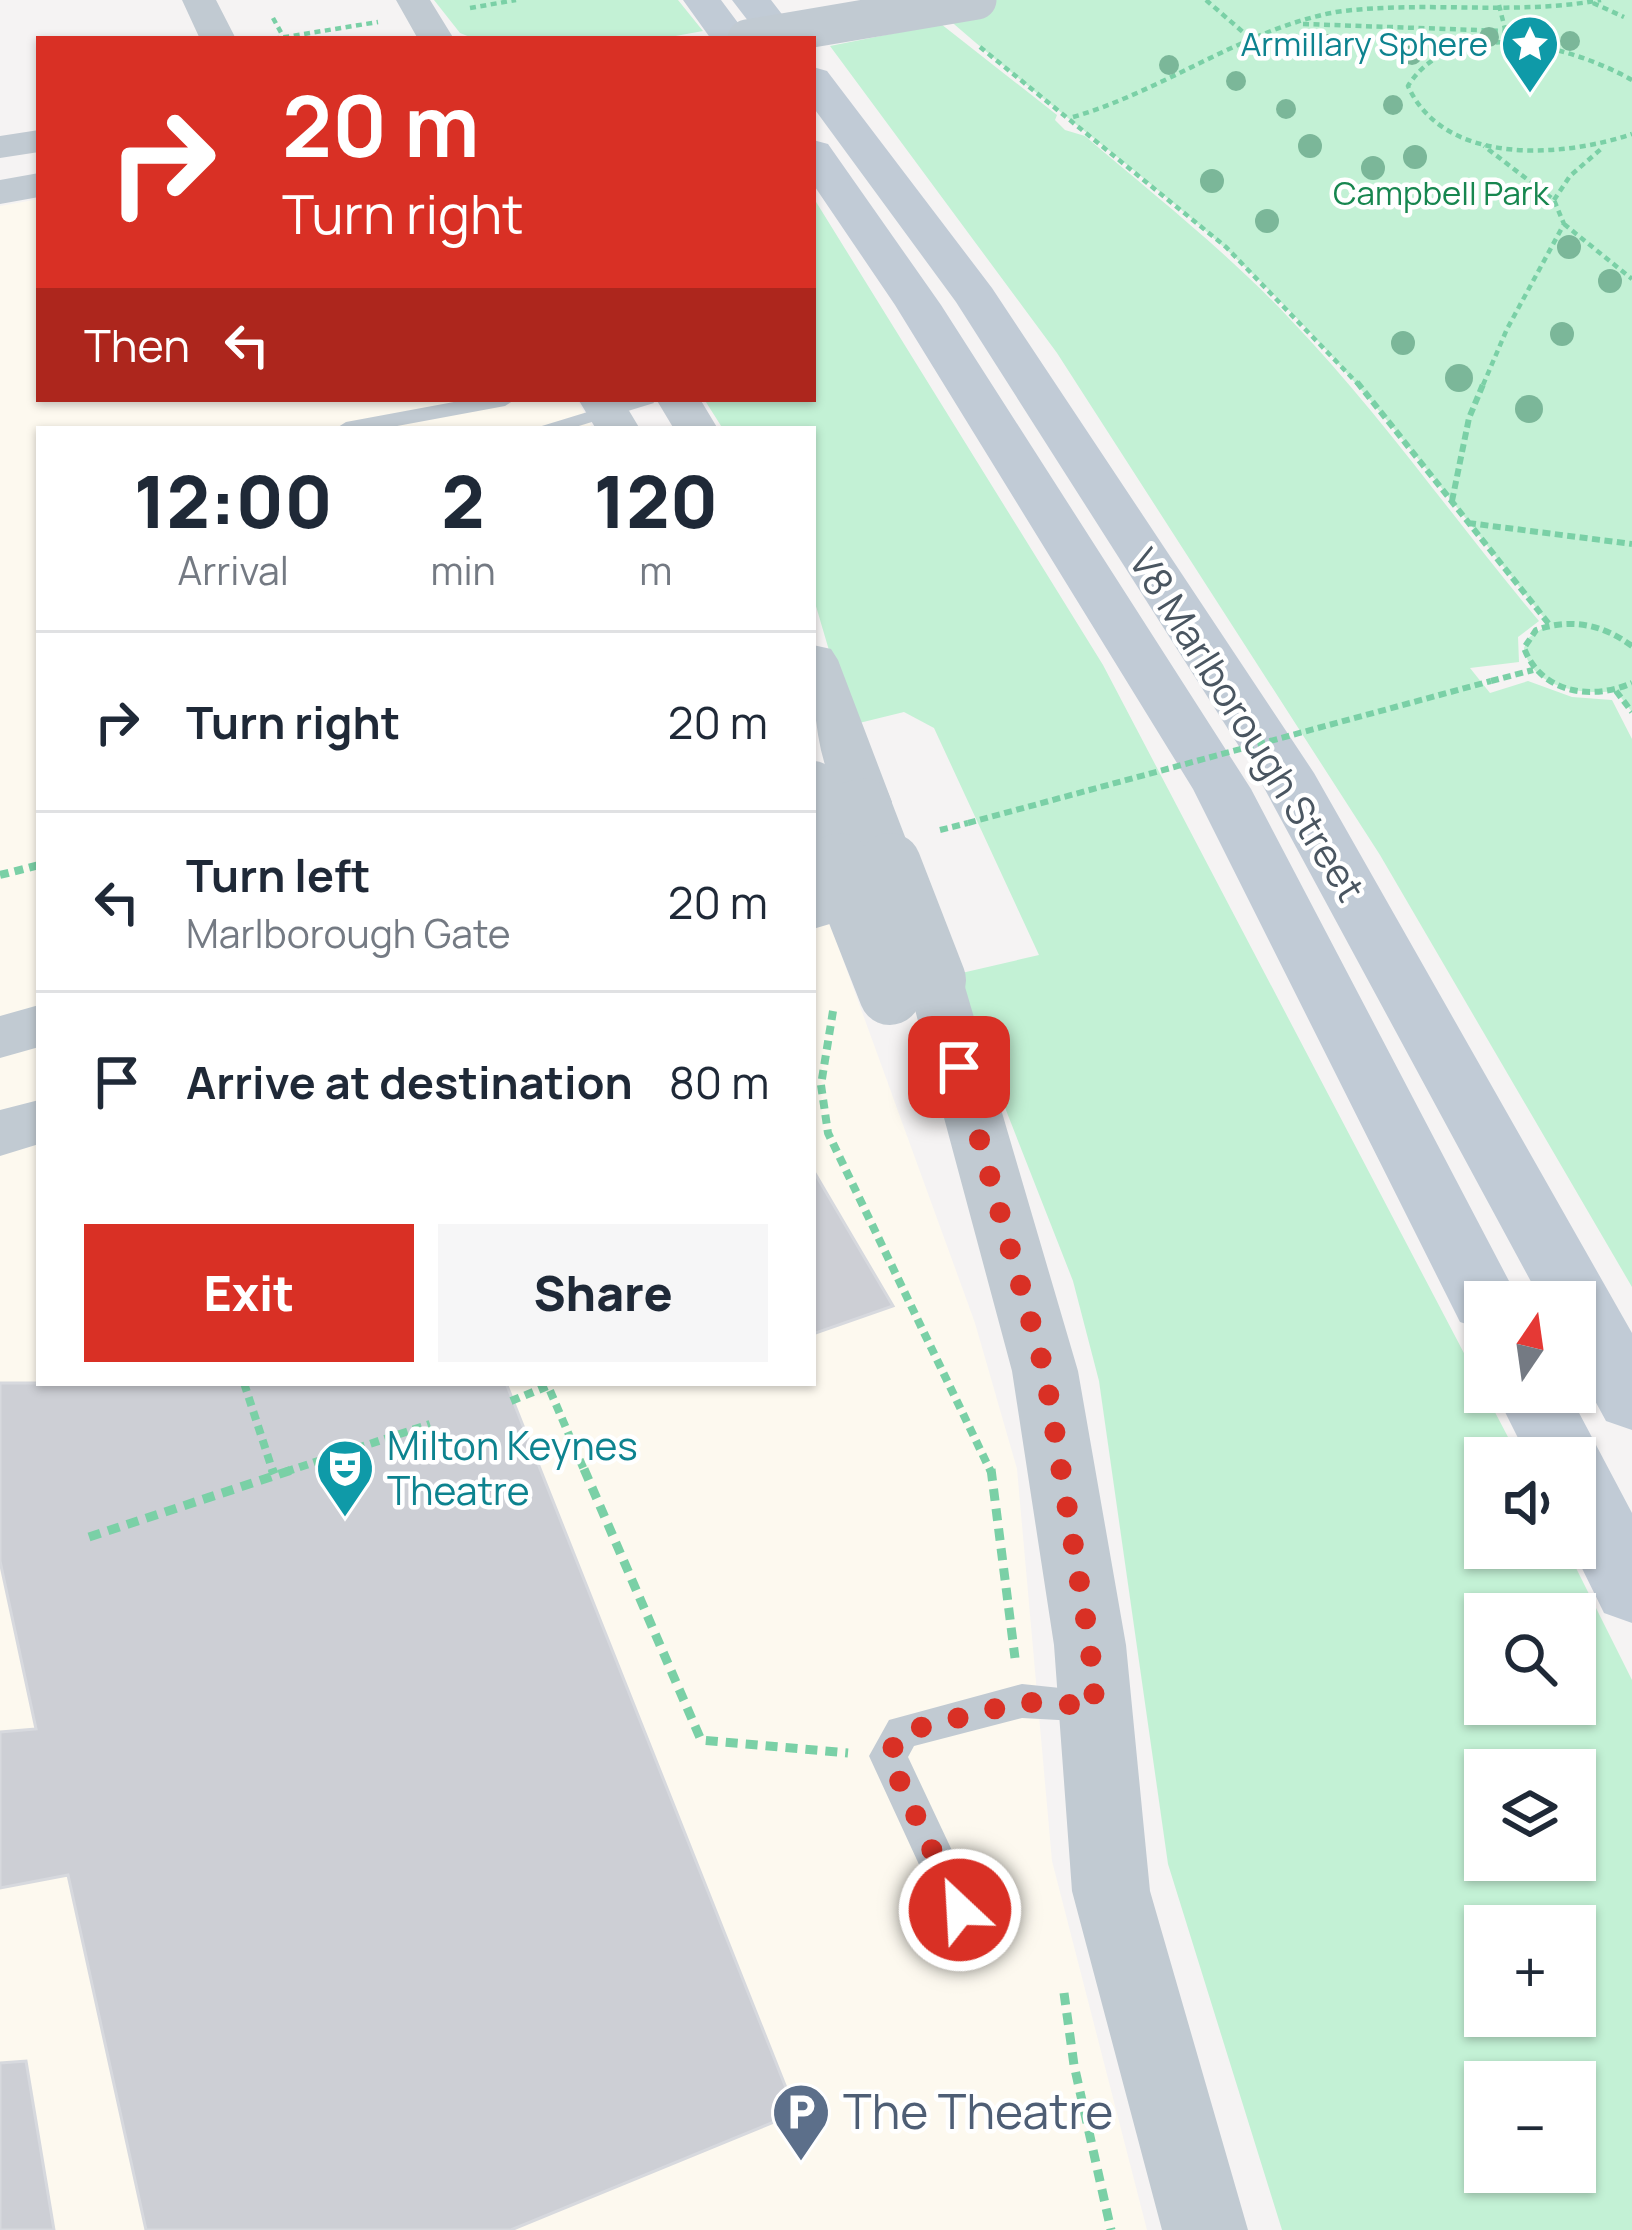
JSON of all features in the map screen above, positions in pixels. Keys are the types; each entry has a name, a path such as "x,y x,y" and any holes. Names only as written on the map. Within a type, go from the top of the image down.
{"main road":[{"path":"702,0 728,36"},
{"path":"752,0 780,36"},
{"name":"V8 Marlborough Street","path":"816,83 976,298 1285,773 1632,1400"},
{"name":"V8 Marlborough Street","path":"816,157 918,304 1222,789 1474,1281"},
{"path":"1596,1519 1632,1589"}],"street":[{"path":"199,0 217,36"},
{"path":"413,0 434,36"},
{"path":"765,36 977,0"},
{"path":"0,148 36,142"},
{"path":"0,192 36,186"},
{"path":"816,668 840,734 829,804 832,904 887,991"},
{"path":"829,804 887,991 1045,1372 1090,1646 1058,1704 1203,2229"},
{"path":"0,1036 36,1027"},
{"path":"0,1133 36,1123"}],"lane":[{"path":"362,426 490,402"},
{"path":"555,426 617,410"},
{"path":"960,1910 888,1756 902,1732 1058,1704"}],"path":[{"path":"472,7 516,0"},
{"path":"1206,0 1251,39"},
{"path":"1072,118 1116,106 1251,39 1293,24 1383,4 1601,0"},
{"path":"1591,2 1624,17"},
{"path":"1499,5 1509,44"},
{"path":"273,18 282,36"},
{"path":"1293,24 1505,31"},
{"path":"970,39 1072,118 1298,317 1549,624"},
{"path":"1632,80 1584,56 1509,44 1446,52 1419,66 1409,79 1408,93 1425,116 1478,141 1554,200 1564,224 1632,279"},
{"path":"1554,200 1581,165 1632,134"},
{"path":"1478,141 1536,152 1606,146"},
{"path":"1452,501 1468,418 1507,329 1564,224"},
{"path":"1468,523 1632,544"},
{"path":"1632,644 1584,623 1549,624 1528,638 1526,660 1562,688 1616,691 1632,682"},
{"path":"968,823 1533,670"},
{"path":"1616,691 1632,712"},
{"path":"0,875 36,866"},
{"path":"887,991 817,1086 829,1133 990,1463 1058,1704"},
{"path":"245,1386 274,1474"},
{"path":"511,1402 548,1386 700,1740 888,1756"},
{"path":"89,1537 430,1424"}],"shaded area":[{"path":"36,200 36,402 579,402 591,426 36,426 36,1386 816,1386 816,885 975,1323 1017,1469 1052,1861 1147,2230 0,2230 0,206"}],"green space":[{"path":"434,0 678,0 703,31 676,36 460,33"},
{"name":"Campbell Park","path":"977,0 1632,0 1632,712 1616,691 1574,690 1537,673 1524,648 1528,638 1549,624 1402,438 1242,264 935,7"},
{"path":"941,24 1057,115 1055,120 1065,130 1085,136 1215,247 1289,318 1386,429 1539,621 1518,637 1519,662 1470,668 1490,693 1528,681 1572,697 1612,700 1632,739 1632,1287 1380,855 1057,353 830,46"},
{"path":"816,202 1103,665 1464,1353 1464,1413 1495,1413 1508,1437 1464,1437 1464,1569 1576,1569 1588,1593 1464,1593 1464,1725 1596,1725 1596,1608 1632,1680 1632,2230 1282,2230 1168,1864 1099,1381 1073,1281 953,975 1039,955 934,728 904,712 851,725 816,606 816,426 721,426 706,402 816,402"}],"building":[{"path":"816,1175 893,1306 816,1333"},
{"path":"0,1383 507,1386 796,2113 511,2230 146,2230 68,1875 0,1888 0,1732 36,1729 0,1561"},
{"path":"26,2061 54,2230 0,2230 0,2063"}],"place":[{"name":"Armillary Sphere","path":"1530,95"},
{"name":"Milton Keynes Theatre","path":"345,1519"},
{"name":"The Theatre","path":"801,2163"}],"route":[{"path":"959,1067 1045,1372 1090,1646 1095,1706 1022,1702 902,1732 888,1756 960,1910"}]}
